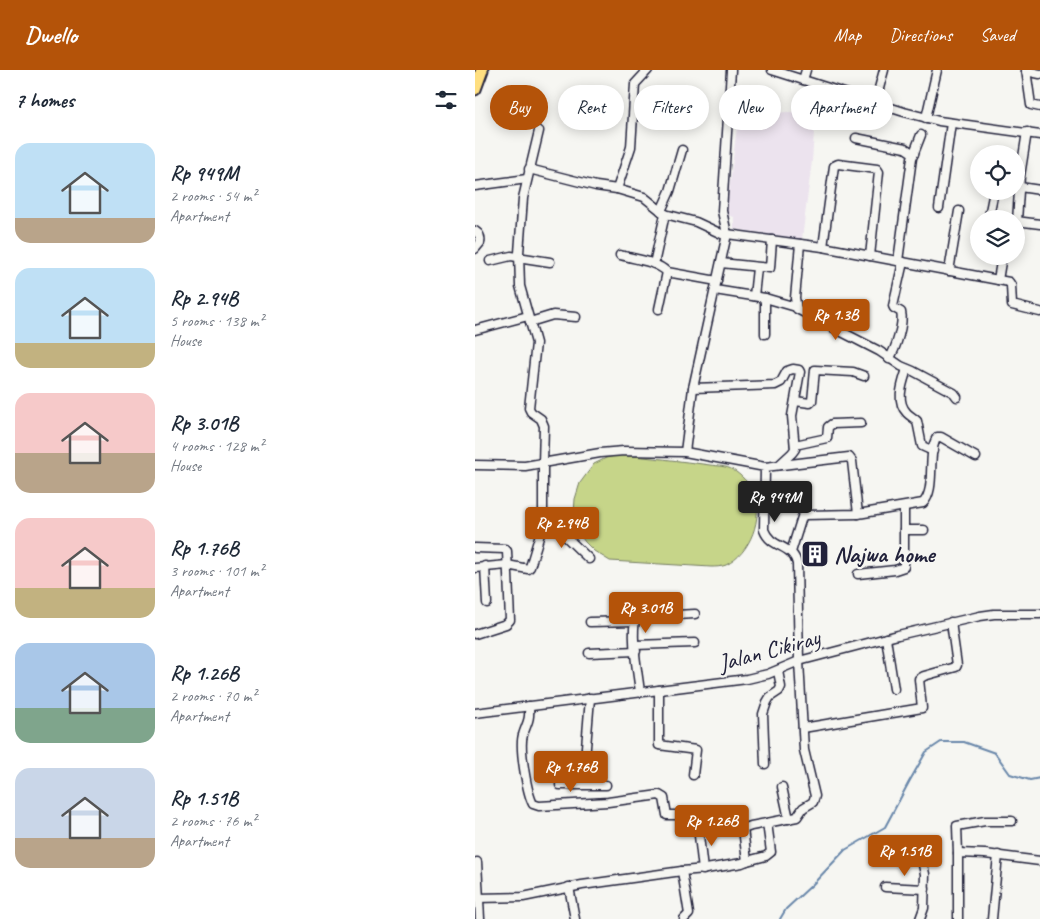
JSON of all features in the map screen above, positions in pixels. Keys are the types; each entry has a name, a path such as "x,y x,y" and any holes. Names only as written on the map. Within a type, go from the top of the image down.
{"highway":[{"path":"475,89 482,70"}],"street":[{"path":"617,189 631,146 635,84 648,70"},
{"path":"685,452 693,388 727,235 722,211 731,70"},
{"path":"772,70 819,85"},
{"path":"803,80 806,70"},
{"path":"879,85 883,70"},
{"path":"926,118 937,70"},
{"path":"1040,74 1026,71 1031,104 1040,107"},
{"path":"893,108 926,118 1040,135"},
{"path":"939,208 951,122"},
{"path":"475,568 507,565 523,569 530,567 543,524 544,426 541,419 530,411 537,349 520,286 519,257 523,198 539,131"},
{"path":"1025,148 1027,132"},
{"path":"889,359 896,347 902,317 901,312 893,306 901,262 914,154 921,135"},
{"path":"856,138 905,148 914,154"},
{"path":"655,264 663,213 682,150"},
{"path":"823,247 834,166 838,164 877,169 879,172 870,256"},
{"path":"529,168 643,197 663,213 696,222 727,235 823,247 1009,282 1011,284 1011,303 1013,306 1040,312"},
{"path":"475,186 527,179"},
{"path":"1025,188 1040,190"},
{"path":"949,271 959,211"},
{"path":"1025,222 1040,224"},
{"path":"475,231 480,236 481,243 475,249"},
{"path":"721,263 769,268 772,240"},
{"path":"796,307 800,244"},
{"path":"620,255 655,264 667,272 717,281"},
{"path":"490,261 519,257 550,262"},
{"path":"998,280 1000,265"},
{"path":"754,296 757,268"},
{"path":"659,309 667,272"},
{"path":"715,290 765,298 796,307 801,312 847,334 889,359 954,393 957,397"},
{"path":"765,298 765,334"},
{"path":"475,330 553,314 576,317"},
{"path":"907,368 900,394 903,407 917,421 922,446 933,450"},
{"path":"693,388 775,385 781,382 787,371 797,369 800,372 792,416 795,445 793,453 779,465"},
{"path":"795,401 812,401 815,370 853,372 864,376"},
{"path":"795,445 827,438 828,427 832,424 861,423"},
{"path":"791,552 802,517 805,515 858,514 923,503 927,498 933,450 937,437 941,437 976,457"},
{"path":"475,465 516,466 543,464 600,453 624,451 685,452 765,467 850,457 858,514"},
{"path":"747,860 743,829 745,827 799,816 803,808 813,802 815,798 804,750 799,661 797,564 791,552 769,539 763,530 765,467"},
{"path":"858,574 903,568 905,559 904,507"},
{"path":"543,524 559,530 589,559"},
{"path":"904,530 924,530"},
{"path":"475,548 505,549 508,553 507,565 511,620 506,624 475,634"},
{"path":"485,566 487,603"},
{"path":"640,692 636,648 636,617 695,614"},
{"name":"Jalan Cikiray","path":"475,713 747,679 778,671 799,661 951,622 994,614 1040,614"},
{"path":"590,622 635,621"},
{"path":"803,728 922,708 919,679 956,668 951,622"},
{"path":"886,638 894,689"},
{"path":"589,653 695,643"},
{"path":"765,764 763,714 770,697 779,691 781,687 778,671"},
{"path":"659,690 659,745 695,750 693,775"},
{"path":"583,784 590,698"},
{"path":"529,706 529,722 523,735 521,746 531,801 535,806 608,802 659,795 664,798 667,815 681,815"},
{"path":"560,785 606,785"},
{"path":"782,786 789,819"},
{"path":"958,919 956,827 985,821 1012,821"},
{"path":"477,898 523,897 569,888 742,863 747,860 767,856 771,852 767,823"},
{"path":"698,827 703,870"},
{"path":"920,851 925,874 923,909 920,919"},
{"path":"958,853 998,855 1040,861"},
{"path":"991,919 998,855"},
{"path":"477,862 477,898 480,919"},
{"path":"682,871 689,914 684,919"},
{"path":"885,887 925,889"},
{"path":"569,888 575,919"}],"shaded area":[{"path":"781,112 791,112 791,130 814,130 802,239 734,229 734,217 726,215 737,130 781,130"}],"green space":[{"path":"619,455 722,466 739,474 754,492 757,502 756,523 748,544 735,560 720,567 610,561 594,551 577,531 574,513 575,499 580,483 594,464 606,458"}],"waterway":[{"path":"780,919 786,909 845,850 885,827 926,752 941,742 964,742 995,753 1010,774 1030,780 1040,778"}],"place":[{"name":"Najwa home","path":"815,554"}]}
